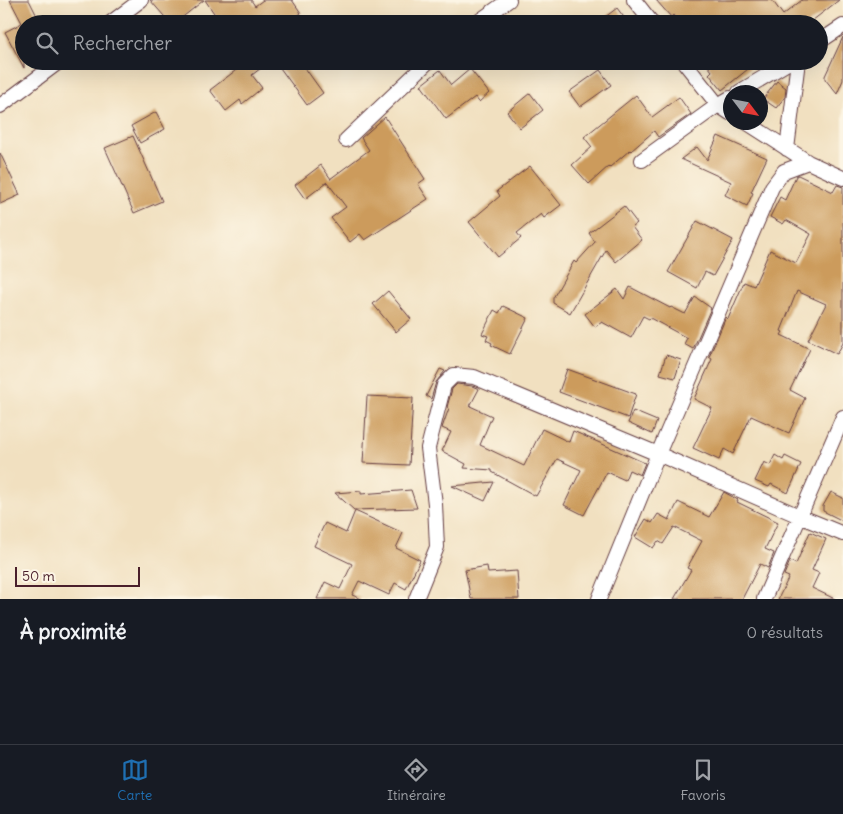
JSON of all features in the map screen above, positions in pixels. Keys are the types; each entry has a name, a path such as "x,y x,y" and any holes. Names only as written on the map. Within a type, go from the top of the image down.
{"street":[{"path":"121,15 141,0"},
{"path":"487,15 509,0"},
{"path":"634,0 646,15"},
{"path":"828,36 843,26"},
{"path":"0,106 48,70"},
{"path":"346,140 420,70"},
{"path":"690,70 718,105 723,108"},
{"path":"751,85 776,70"},
{"path":"788,149 797,70"},
{"path":"642,160 723,102"},
{"path":"758,130 808,162 843,178"},
{"path":"599,599 658,454 772,187 784,171 808,162"},
{"path":"416,599 437,547 435,504 428,448 444,385 454,375 474,377 843,534"},
{"path":"764,599 843,417"}],"building":[{"path":"10,0 29,0 36,15 18,15"},
{"path":"150,0 204,0 185,15 163,15"},
{"path":"205,0 251,0 255,6 263,0 292,0 301,13 298,15 215,15"},
{"path":"656,0 772,0 783,15 673,15 669,15"},
{"path":"802,0 839,0 820,15 783,15"},
{"path":"617,8 622,15 608,15"},
{"path":"15,27 15,51 5,32"},
{"path":"843,37 843,80 837,94 825,79"},
{"path":"236,70 258,70 252,75 262,88 242,104 240,100 226,111 210,90"},
{"path":"282,70 306,70 323,93 307,105"},
{"path":"440,70 451,85 471,70 489,93 479,102 475,97 446,119 421,85"},
{"path":"600,70 611,85 580,107 569,92"},
{"path":"711,70 747,70 728,85 723,85 722,90 709,74"},
{"path":"777,81 786,88 785,97 776,108 768,102 768,93"},
{"path":"530,93 543,110 520,128 507,112"},
{"path":"636,95 652,117 679,97 691,114 658,137 654,131 589,184 572,165 592,147 584,137"},
{"path":"156,112 165,129 140,143 131,126"},
{"path":"385,117 425,179 418,184 428,199 365,240 360,234 350,242 331,218 346,207 327,182 305,199 295,185 321,165 331,179 369,150 361,138"},
{"path":"133,136 162,201 134,213 105,148"},
{"path":"718,136 767,158 751,192 753,193 747,206 725,195 731,182 681,159 697,147 707,160"},
{"path":"0,153 20,195 0,204"},
{"path":"530,166 561,205 544,218 541,214 517,233 521,238 498,257 469,222 500,196 497,191"},
{"path":"798,175 833,192 837,185 843,187 843,343 837,354 808,340 826,304 797,291 781,335 810,349 790,390 805,398 789,433 751,416 733,454 724,449 719,460 693,448 712,408 694,399 712,359 709,357 726,317 728,319 744,282 754,286 770,250 796,263 811,234 786,220 783,224 770,217 780,197 785,200"},
{"path":"624,206 637,223 632,227 642,240 616,262 606,250 570,313 553,303 553,298 574,261 576,263 595,242 589,233"},
{"path":"697,221 733,240 713,276 705,272 697,288 668,272"},
{"path":"630,287 685,314 695,297 711,308 693,349 684,344 687,338 643,316 631,338 602,322 595,327 585,314 617,289 624,299"},
{"path":"388,291 411,319 396,332 373,304"},
{"path":"503,306 528,318 510,354 491,345 492,343 486,340 488,336 482,334 494,310 499,313"},
{"path":"666,355 681,360 675,378 660,374"},
{"path":"440,369 445,371 436,382 431,399 426,396"},
{"path":"567,369 636,394 628,418 559,392"},
{"path":"457,384 479,389 470,406 492,416 480,445 524,466 542,429 569,442 573,431 645,463 640,475 629,470 625,480 607,472 584,515 564,505 581,470 557,459 536,496 492,472 492,470 464,468 466,464 442,451 451,432 442,428 449,408 447,407 452,389"},
{"path":"367,396 413,398 409,465 363,463"},
{"path":"633,411 657,421 652,434 628,423"},
{"path":"775,455 783,460 785,456 801,464 788,493 771,484 769,487 755,481 764,462 770,465"},
{"path":"494,482 485,501 452,486"},
{"path":"411,490 417,508 354,510 335,493 361,491 361,494"},
{"path":"724,492 738,500 737,502 778,522 765,549 774,553 768,568 760,564 742,599 674,599 691,570 687,568 702,541 674,527 663,544 658,541 653,548 635,537 646,519 652,523 658,514 669,520 678,502 709,517"},
{"path":"831,492 843,498 843,521 823,511 823,506"},
{"path":"355,511 403,533 396,548 420,560 406,589 395,583 389,595 359,581 352,595 362,599 317,599 325,582 340,589 352,564 314,546 325,523 346,533"},
{"path":"810,532 826,539 812,570 819,573 812,588 835,599 778,599 789,577 784,575 790,561 796,564"},
{"path":"487,566 488,573 517,571 519,599 471,599 465,570"}]}
